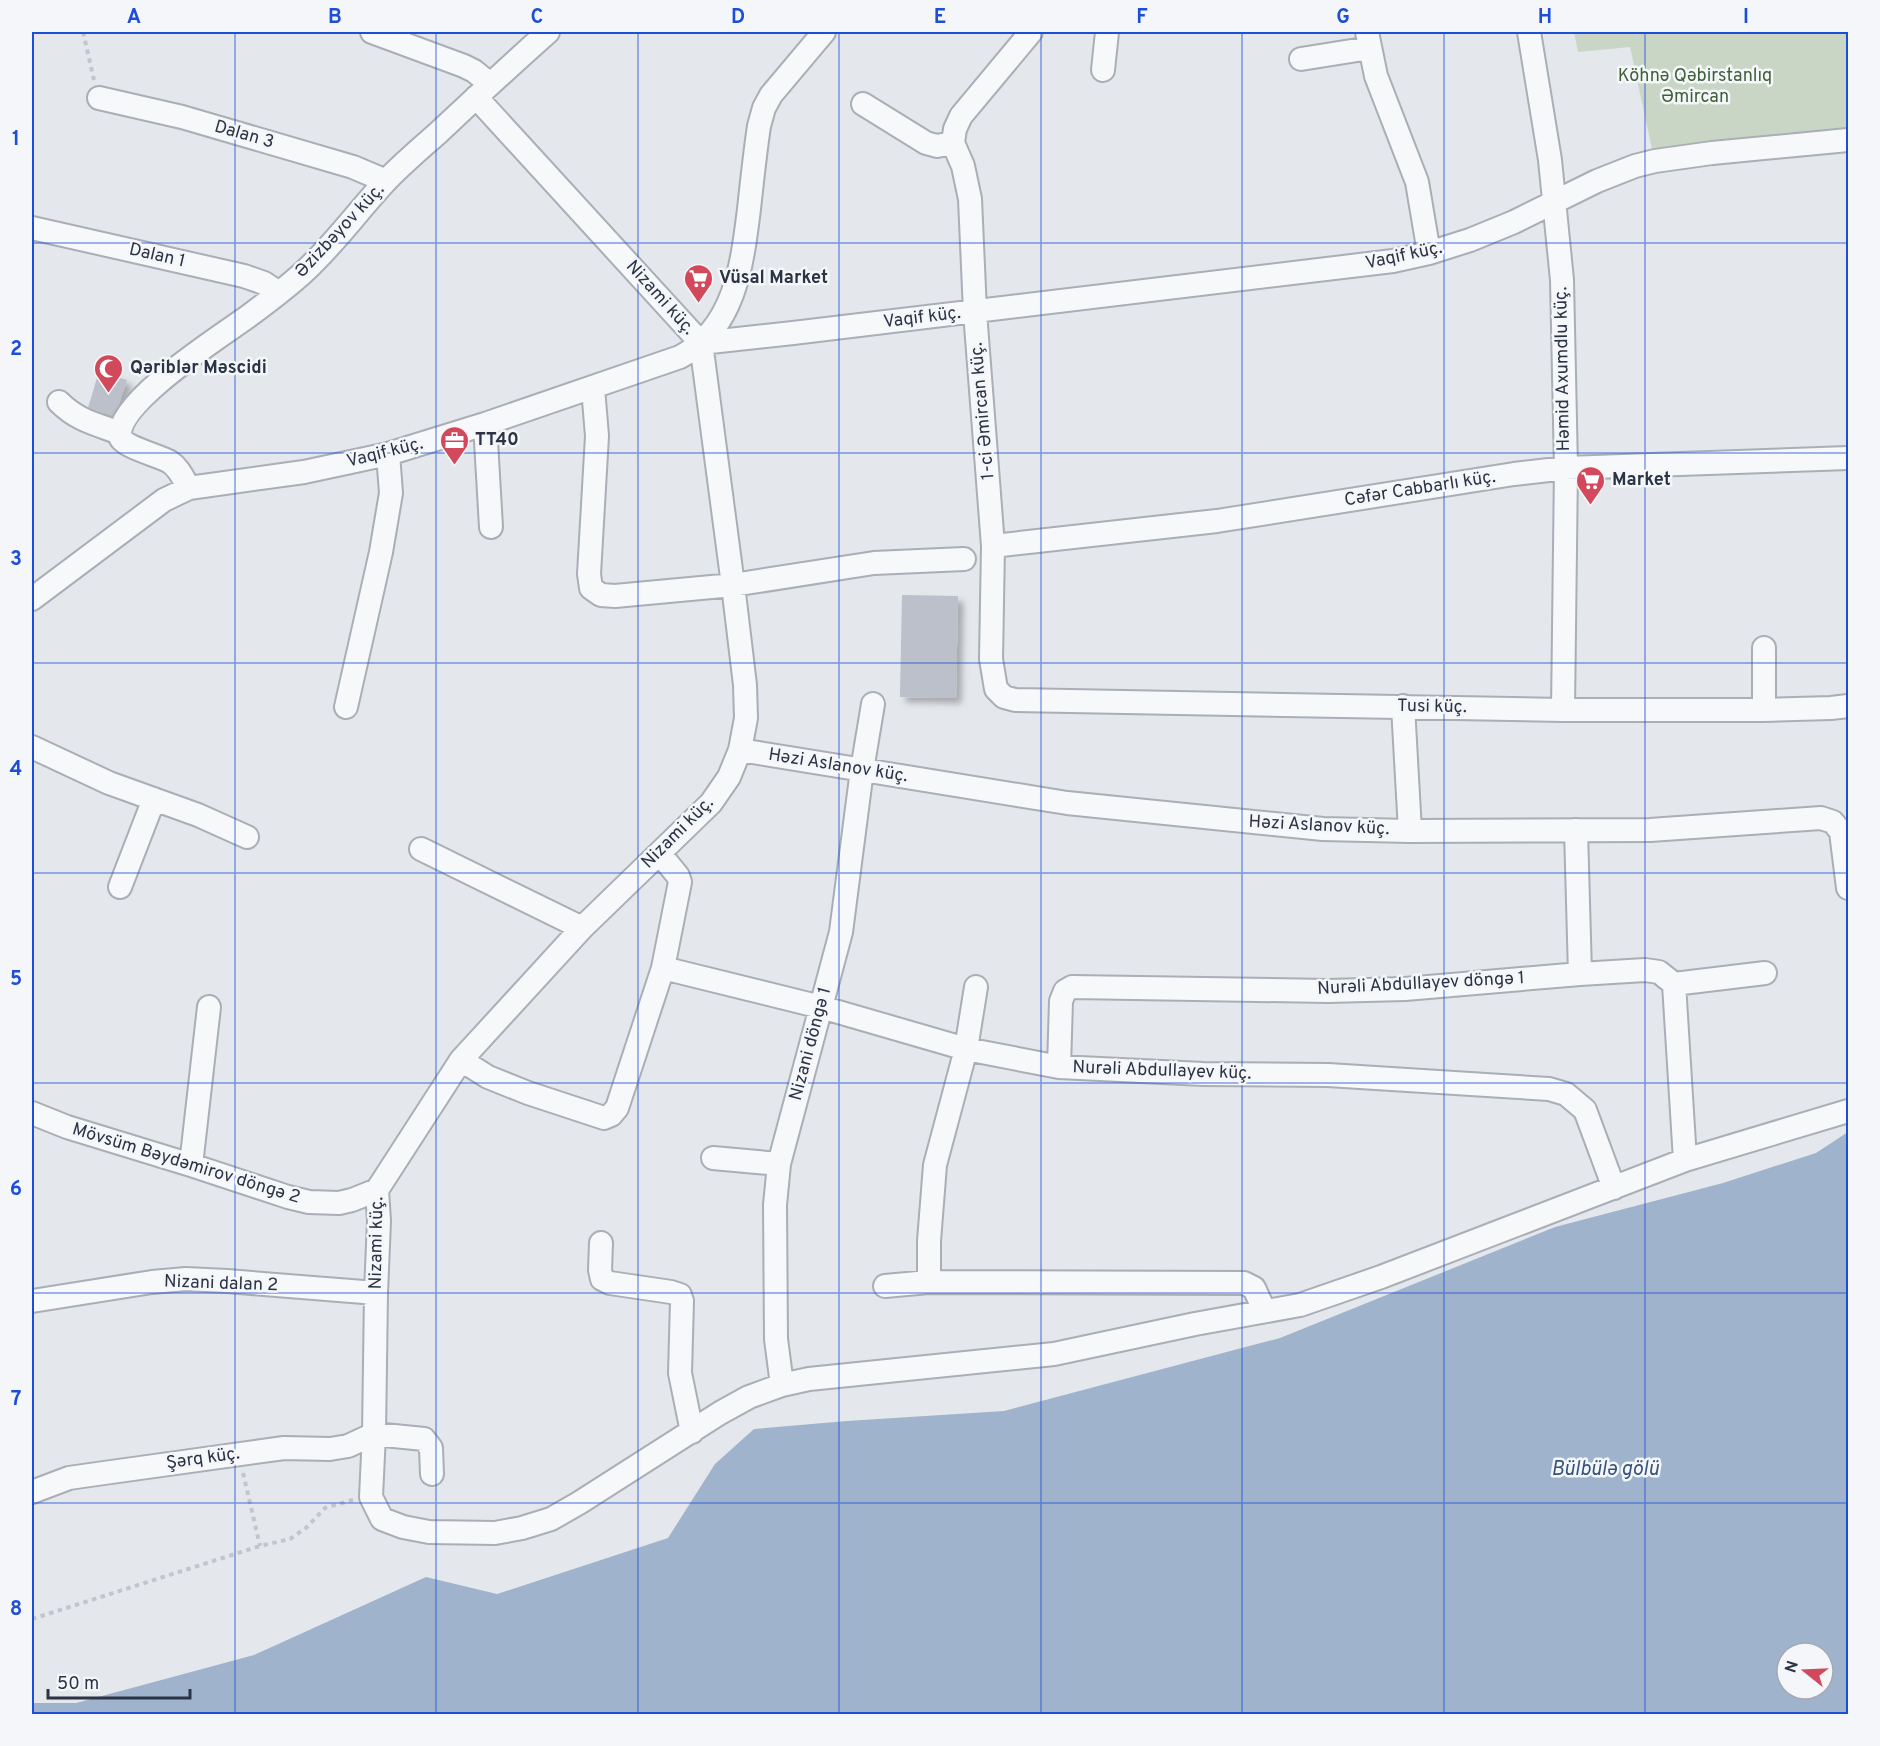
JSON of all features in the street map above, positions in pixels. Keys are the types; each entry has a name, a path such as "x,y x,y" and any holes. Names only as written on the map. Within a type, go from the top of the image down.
{"street":[{"name":"Nizami küç.","path":"371,1497 379,1221 376,1190 462,1060 582,928 625,885 660,855 711,803 729,777 740,750 746,718 745,685 733,585 701,343 483,90 474,71 372,32"},
{"name":"Əzizbəyov küç.","path":"120,433 133,408 186,359 236,325 307,270 386,181 548,32"},
{"path":"701,343 719,323 733,295 738,278 759,126 764,108 771,95 824,32"},
{"path":"863,104 926,143 937,146 953,142 960,116 1031,32"},
{"path":"1103,70 1107,32"},
{"name":"Həmid Axumdlu küç.","path":"1529,32 1544,113 1562,280 1566,468 1563,710"},
{"path":"1300,58 1368,40 1376,76 1417,182 1430,253"},
{"name":"Dalan 3","path":"99,98 182,117 352,167 386,181"},
{"name":"Vaqif küç.","path":"32,599 164,500 189,488 304,471 388,454 485,424 680,357 701,343 1393,261 1430,253 1514,222 1597,181 1635,166 1712,153 1848,140"},
{"name":"1-ci Əmircan küç.","path":"953,142 963,166 970,199 975,312 993,546 991,659 996,689 1004,697 1014,700"},
{"name":"Dalan 1","path":"32,228 244,276 264,283 279,293"},
{"path":"593,387 597,436 589,574 591,588 601,595 615,596 733,585 874,563 964,559"},
{"path":"59,402 78,418 120,433 119,438 129,446 152,453 171,463 180,471 189,488"},
{"path":"485,424 491,527"},
{"path":"346,707 381,552 391,493 388,454"},
{"name":"Cəfər Cabbarlı küç.","path":"993,546 1217,521 1514,474 1566,468 1848,458"},
{"path":"1764,648 1764,710"},
{"name":"Tusi küç.","path":"1014,700 1563,710 1764,710 1848,706"},
{"name":"Nizani döngə 1","path":"782,1385 776,1339 775,1205 779,1164 841,932 873,704"},
{"path":"1403,706 1410,831"},
{"path":"32,747 110,783 198,815 247,837"},
{"name":"Həzi Aslanov küç.","path":"740,750 1066,803 1323,829 1650,830 1821,818 1833,822 1842,832 1848,888"},
{"path":"120,886 154,799"},
{"path":"1576,830 1580,974"},
{"path":"421,849 582,928"},
{"path":"462,1060 488,1077 528,1093 604,1118 611,1115 617,1108 663,968 680,882 678,876 660,855"},
{"name":"Nurəli Abdullayev küç.","path":"663,968 821,1007 966,1049 1059,1067 1203,1074 1328,1075 1549,1089 1566,1094 1585,1110 1614,1188"},
{"name":"Nurəli Abdullayev döngə 1","path":"1059,1067 1061,1001 1065,990 1072,987 1328,991 1406,989 1645,970 1659,972 1674,984"},
{"path":"1685,1160 1674,984 1765,973"},
{"path":"929,1282 929,1241 935,1165 966,1049 976,987"},
{"path":"191,1165 209,1007"},
{"path":"371,1497 382,1519 403,1527 429,1532 495,1533 522,1528 550,1520 749,1397 782,1385 809,1379 1054,1354 1264,1310 1300,1305 1381,1277 1685,1160 1848,1110"},
{"name":"Mövsüm Bəydəmirov döngə 2","path":"32,1113 67,1127 309,1202 339,1203 376,1190"},
{"path":"713,1158 779,1164"},
{"path":"601,1243 602,1279 610,1284 680,1295 682,1301 681,1373 692,1432"},
{"name":"Nizani dalan 2","path":"32,1301 152,1282 186,1280 227,1281 376,1293"},
{"path":"885,1286 929,1282 1244,1283 1254,1288 1264,1310"},
{"path":"374,1434 424,1439 431,1448 432,1474"},
{"name":"Şərq küç.","path":"32,1492 69,1478 284,1448 330,1449 348,1446 374,1434"}],"path":[{"path":"83,32 99,98"},
{"path":"239,1454 260,1546"},
{"path":"32,1619 260,1546 290,1539 306,1528 325,1508 371,1497"}],"green space":[{"name":"Köhnə Qəbirstanlıq Əmircan","path":"1574,32 1848,32 1848,130 1700,142 1652,149 1630,47 1578,52"}],"water":[{"name":"Bülbülə gölü","path":"1848,1132 1848,1714 32,1714 32,1703 76,1703 254,1655 426,1577 497,1594 668,1538 715,1464 754,1429 1004,1411 1280,1338 1555,1227 1723,1183 1816,1153"}],"building":[{"path":"99,371 127,380 115,416 88,408"},
{"path":"902,595 958,596 956,698 900,697"}],"place":[{"name":"Vüsal Market","path":"698,304"},
{"name":"Qəriblər Məscidi","path":"109,394"},
{"name":"TT40","path":"454,466"},
{"name":"Market","path":"1591,506"}]}
